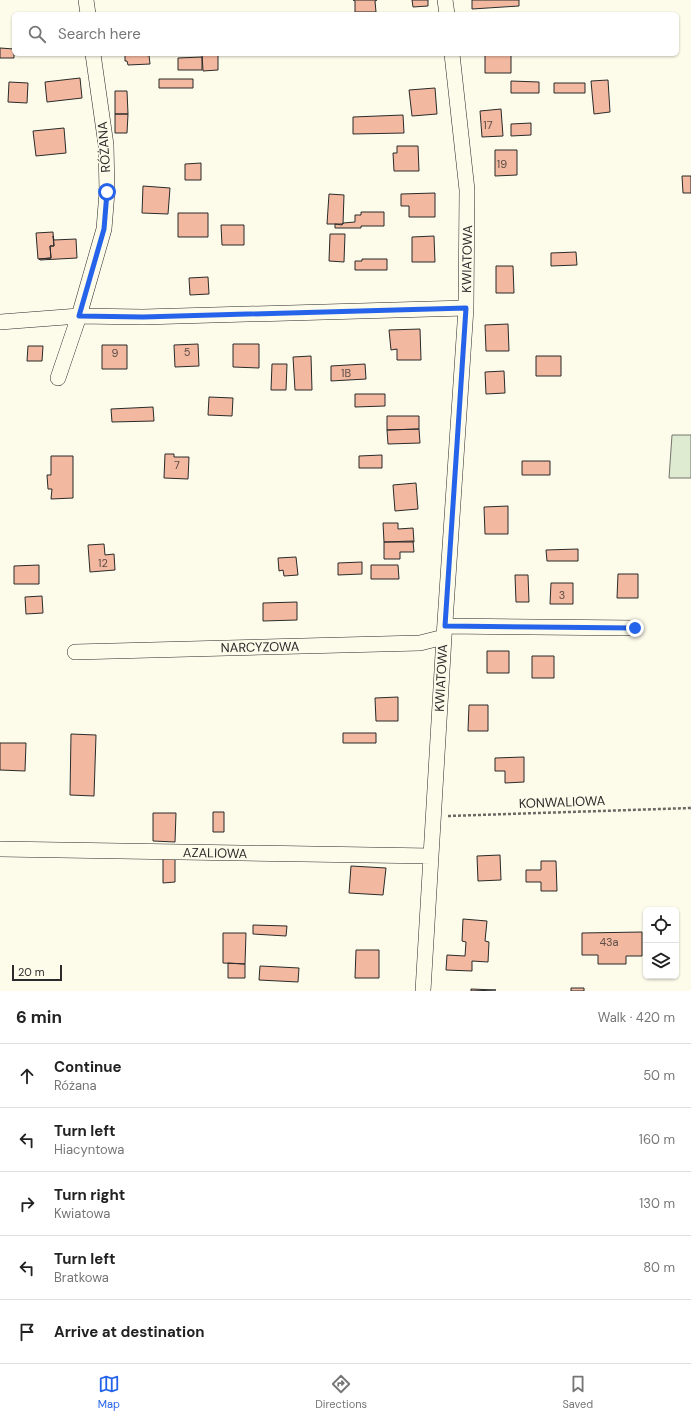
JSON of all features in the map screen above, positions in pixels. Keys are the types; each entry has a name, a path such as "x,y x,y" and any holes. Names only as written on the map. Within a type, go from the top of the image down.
{"street":[{"path":"86,0 88,12"},
{"path":"445,0 447,12"},
{"name":"RÓŻANA","path":"58,378 79,316 104,229 107,192 106,146 93,56"},
{"name":"KWIATOWA","path":"423,991 444,631 466,308 467,190 452,56"},
{"path":"0,322 79,316 143,317 466,308"},
{"name":"NARCYZOWA","path":"75,652 420,644 444,631 635,628"},
{"name":"AZALIOWA","path":"0,849 431,856"}],"path":[{"name":"KONWALIOWA","path":"433,816 691,808"}],"green space":[{"path":"672,435 691,435 691,478 669,478"}],"building":[{"path":"353,0 377,0 375,1 376,12 355,12 355,1"},
{"path":"412,0 428,0 428,6 413,7"},
{"path":"472,0 519,0 519,6 472,9"},
{"path":"0,48 12,49 12,56 14,56 14,58 0,58"},
{"path":"125,56 149,56 150,64 128,65 127,61 125,61"},
{"path":"202,56 218,56 218,70 203,71"},
{"path":"485,56 511,56 511,73 485,73"},
{"path":"202,57 202,70 178,70 178,58"},
{"path":"80,78 82,98 47,102 45,82"},
{"path":"159,79 193,79 193,88 159,88"},
{"path":"608,80 610,112 594,114 591,81"},
{"path":"511,81 539,82 539,93 511,93"},
{"path":"9,82 28,83 27,103 8,102"},
{"path":"554,83 585,83 585,93 554,93"},
{"path":"435,88 437,114 412,116 409,90"},
{"path":"115,91 127,91 128,114 115,114"},
{"path":"501,109 503,136 482,137 480,111"},
{"path":"115,114 128,114 127,133 115,133"},
{"path":"403,115 404,133 353,134 353,117"},
{"path":"531,123 531,135 511,136 511,124"},
{"path":"64,128 66,153 36,156 33,131"},
{"path":"397,146 418,146 419,171 394,171 393,153 397,153"},
{"path":"495,150 517,150 517,175 495,176"},
{"path":"201,163 201,180 185,180 185,164"},
{"path":"682,176 691,176 691,193 683,193"},
{"path":"143,186 170,188 168,214 142,213"},
{"path":"435,193 435,217 409,217 409,206 401,206 401,194"},
{"path":"329,194 344,195 343,224 327,224"},
{"path":"361,212 384,212 384,226 335,228 335,224 342,225 343,223 355,222 355,215 361,215"},
{"path":"178,213 208,213 208,237 178,237"},
{"path":"221,225 244,225 244,245 222,245"},
{"path":"53,232 54,246 50,246 51,258 38,259 36,233"},
{"path":"330,234 345,234 344,262 329,261"},
{"path":"53,236 54,240 76,239 77,258 40,260 39,259 51,258 50,246 54,246"},
{"path":"434,236 435,262 412,262 412,237"},
{"path":"576,252 577,265 551,266 551,253"},
{"path":"362,259 387,259 387,270 355,270 355,261 362,261"},
{"path":"496,266 513,266 514,293 496,293"},
{"path":"208,277 209,294 190,295 189,278"},
{"path":"508,324 509,351 486,351 485,325"},
{"path":"420,329 421,360 397,360 397,349 391,350 389,330"},
{"path":"198,344 199,366 175,367 174,345"},
{"path":"233,344 259,344 259,368 233,367"},
{"path":"102,345 127,345 127,369 102,369"},
{"path":"28,346 43,346 42,361 27,361"},
{"path":"311,356 312,390 295,390 293,357"},
{"path":"536,356 561,356 561,376 536,376"},
{"path":"272,364 287,364 286,390 271,390"},
{"path":"365,364 366,379 331,381 331,366"},
{"path":"504,371 505,393 486,394 485,372"},
{"path":"355,394 385,394 385,406 355,407"},
{"path":"209,397 233,398 232,416 208,415"},
{"path":"153,407 154,421 112,422 111,409"},
{"path":"387,416 419,416 419,429 387,430"},
{"path":"419,429 420,443 388,444 387,430"},
{"path":"165,454 174,454 174,457 189,457 188,479 164,478"},
{"path":"382,455 382,468 359,468 359,456"},
{"path":"51,456 73,456 73,498 51,499 52,489 48,489 47,475 51,475"},
{"path":"522,461 550,461 550,475 522,475"},
{"path":"416,483 418,509 395,511 393,485"},
{"path":"508,506 508,534 485,534 484,507"},
{"path":"383,523 398,523 398,529 413,528 414,542 384,542"},
{"path":"413,541 414,552 400,552 400,559 384,559 384,542"},
{"path":"104,544 105,555 114,554 115,570 90,572 88,545"},
{"path":"578,549 578,561 547,561 546,550"},
{"path":"296,557 298,575 284,576 283,570 279,571 278,558"},
{"path":"362,562 362,574 338,575 338,563"},
{"path":"39,565 39,584 14,584 14,566"},
{"path":"371,565 398,565 399,579 371,579"},
{"path":"618,574 638,574 638,598 617,598"},
{"path":"515,575 528,575 529,602 516,602"},
{"path":"551,583 573,583 573,604 550,604"},
{"path":"42,596 43,613 26,614 25,597"},
{"path":"297,602 297,620 263,621 263,603"},
{"path":"487,651 509,651 509,673 487,673"},
{"path":"532,656 554,656 554,678 532,678"},
{"path":"398,697 398,721 376,721 375,698"},
{"path":"469,705 488,705 488,731 468,731"},
{"path":"343,733 376,733 376,743 343,743"},
{"path":"71,734 96,735 94,796 70,795"},
{"path":"0,743 26,743 25,771 0,770"},
{"path":"524,757 524,782 505,783 505,771 495,771 495,758"},
{"path":"213,812 224,812 224,832 213,832"},
{"path":"153,813 176,813 175,842 153,841"},
{"path":"163,853 175,853 175,882 163,883"},
{"path":"500,855 501,880 478,881 477,856"},
{"path":"541,861 556,861 557,891 541,891 541,882 526,882 526,870 541,870"},
{"path":"351,866 386,868 383,895 349,893"},
{"path":"463,919 487,921 485,941 489,942 488,962 472,961 472,971 446,970 447,955 465,956 466,942 462,941"},
{"path":"253,925 287,926 286,936 253,934"},
{"path":"642,932 642,956 626,956 626,964 598,964 598,955 582,955 582,933"},
{"path":"223,933 246,933 245,964 223,963"},
{"path":"356,950 379,950 379,978 355,978"},
{"path":"228,963 245,964 245,978 228,978"},
{"path":"260,966 299,968 298,982 259,980"},
{"path":"571,988 584,988 584,991 571,991"},
{"path":"471,989 496,990 471,991"}],"route":[{"path":"107,192 104,229 79,316 143,317 466,308 445,626 635,628"}]}
